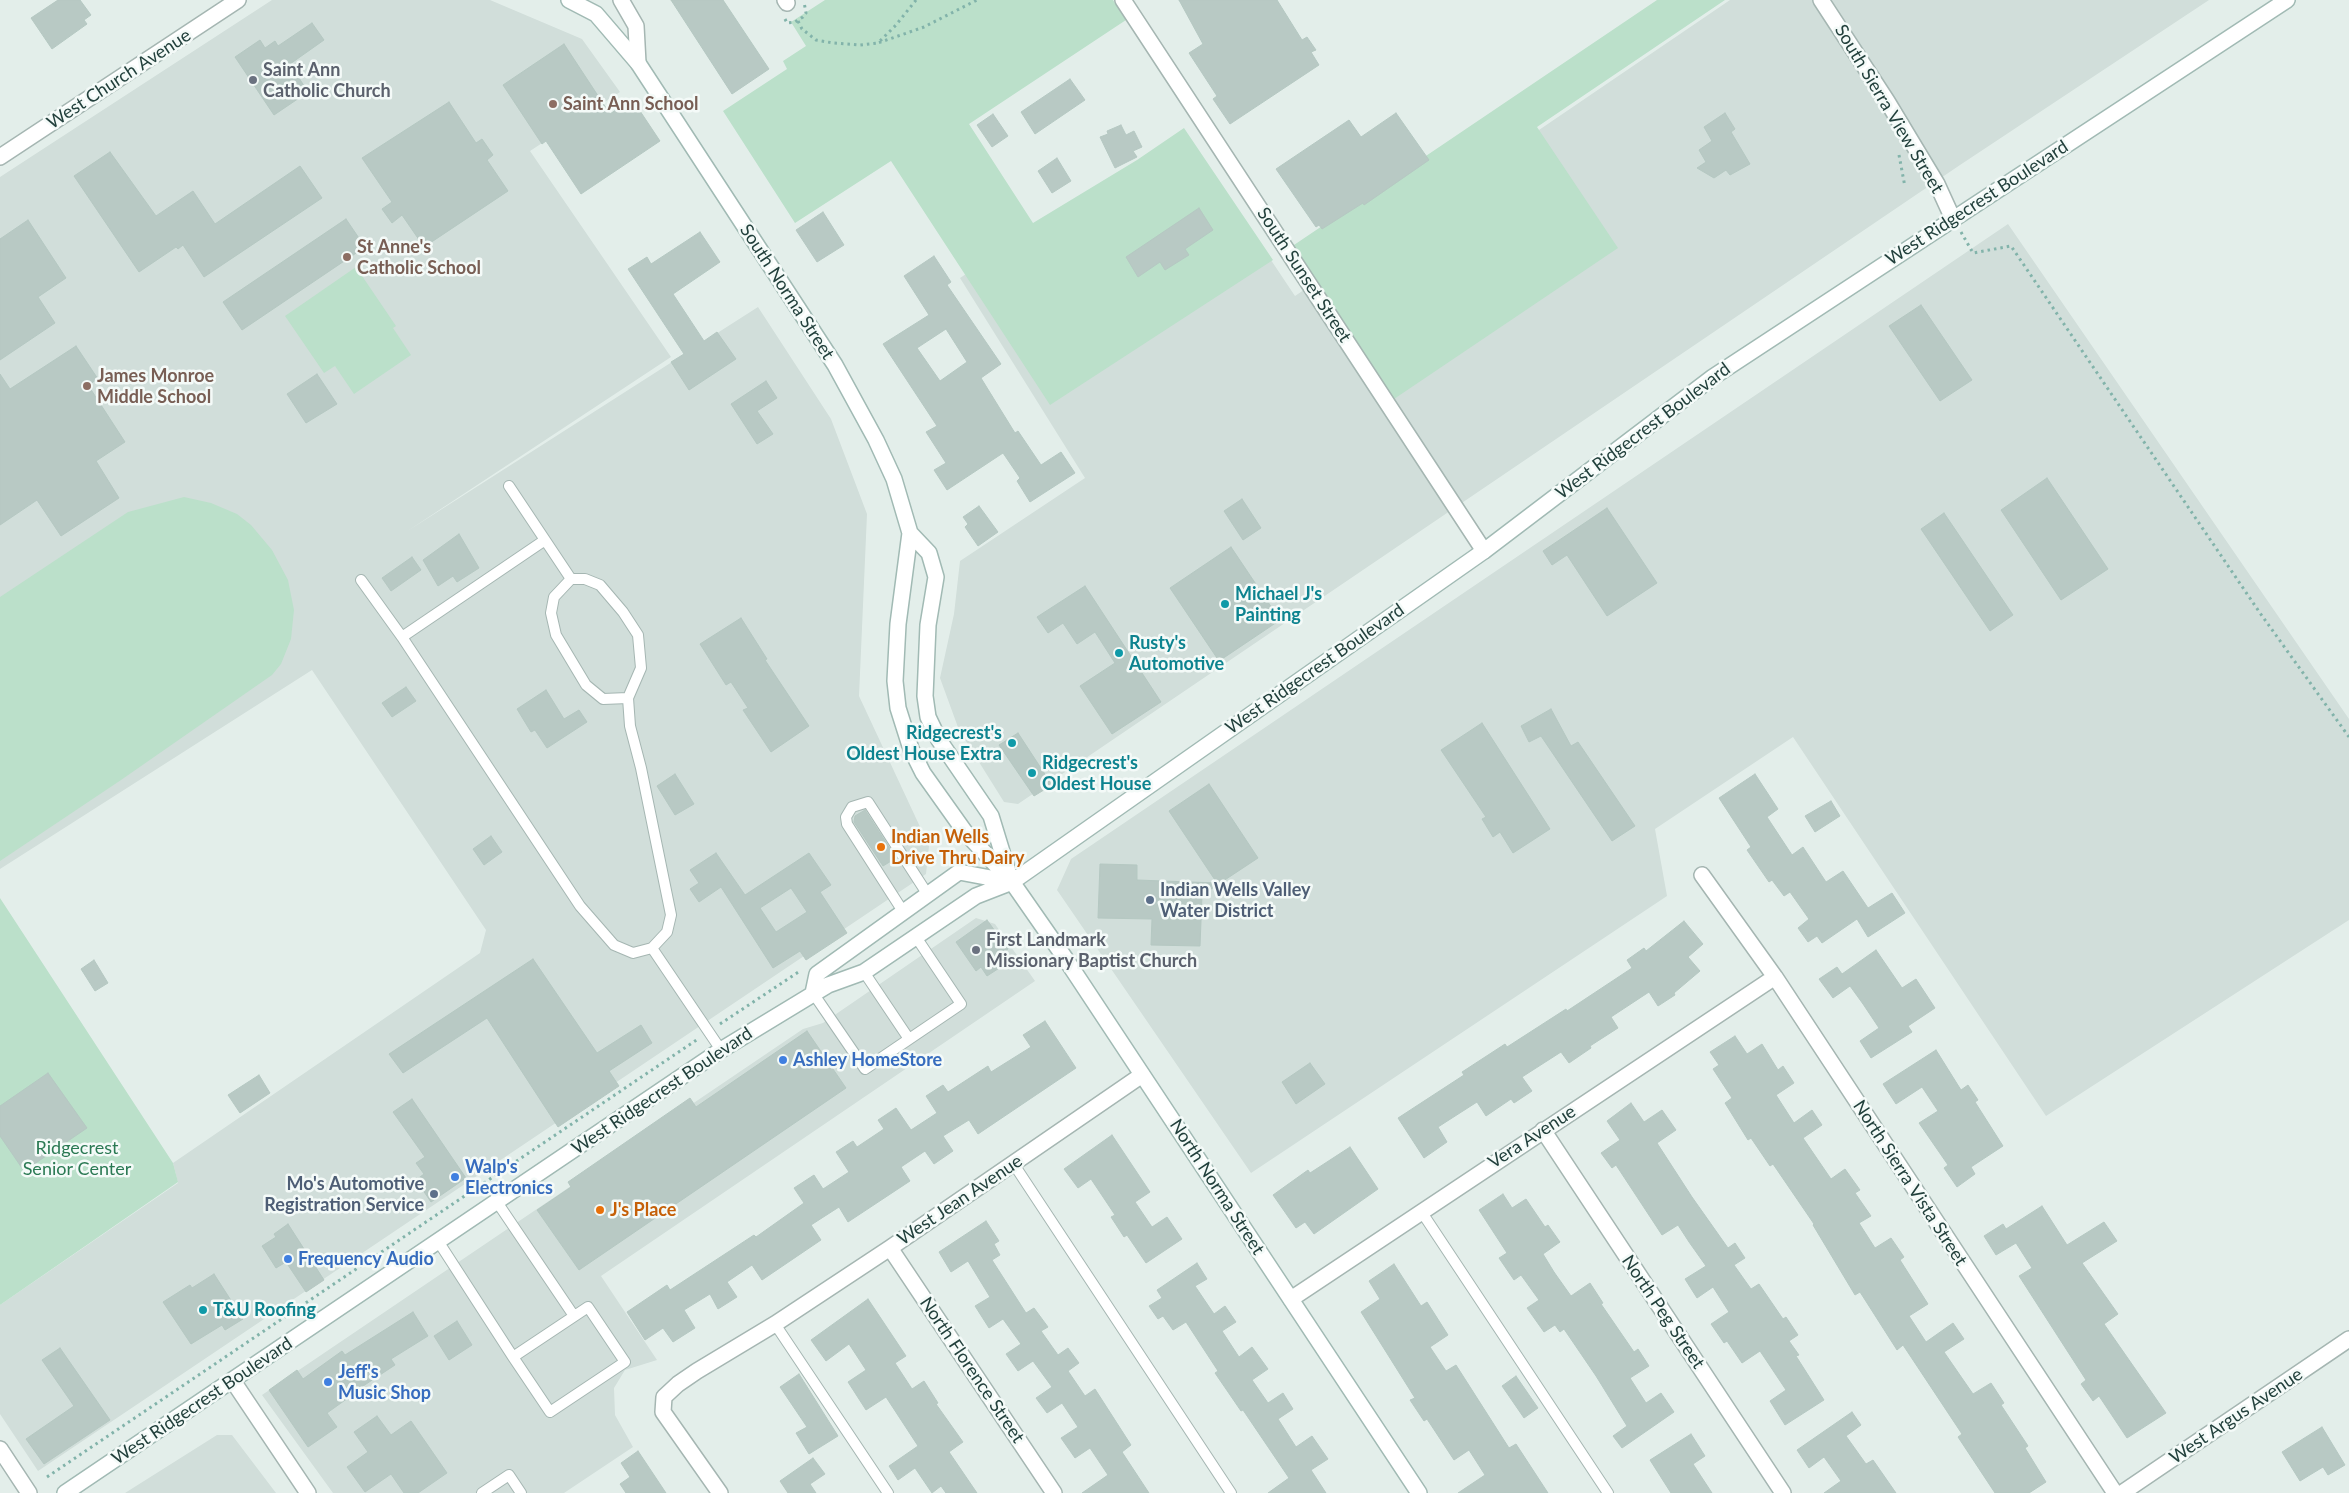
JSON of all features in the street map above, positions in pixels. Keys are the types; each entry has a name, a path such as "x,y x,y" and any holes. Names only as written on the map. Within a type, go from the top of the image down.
{"street":[{"name":"West Church Avenue","path":"0,157 238,0"},
{"name":"South Norma Street","path":"569,0 596,14 638,63 835,365 876,440 891,471 910,534 898,624 895,682 898,708 911,749 923,772 965,832 1012,882"},
{"path":"621,0 636,26 638,63"},
{"name":"South Sunset Street","path":"1123,0 1484,551"},
{"name":"South Sierra View Street","path":"1821,0 1892,109 1936,184 1953,219"},
{"name":"West Ridgecrest Boulevard","path":"65,1493 721,1050 828,985 864,972 976,896 1012,882 1484,551 1713,377 2287,0"},
{"name":"South Norma Street","path":"910,534 929,553 936,577 928,625 926,696 928,717 939,740 991,816 1012,882"},
{"path":"813,994 817,974 959,872 1012,882"},
{"name":"North Sierra Vista Street","path":"1702,875 1774,977 2115,1493"},
{"name":"North Norma Street","path":"1012,882 1142,1074 1419,1493"},
{"name":"Vera Avenue","path":"1290,1299 1774,977"},
{"name":"West Jean Avenue","path":"720,1493 663,1412 664,1397 678,1384 697,1371 776,1324 890,1248 1142,1074"},
{"name":"North Peg Street","path":"1543,1130 1784,1493"},
{"name":"North Florence Street","path":"890,1248 1054,1493"},
{"name":"West Argus Avenue","path":"2122,1493 2349,1339"},
{"path":"233,1381 308,1493"},
{"path":"0,1450 29,1493"}],"lane":[{"path":"509,486 571,579"},
{"path":"402,637 545,540"},
{"path":"361,580 402,637 580,906 614,944 633,953 652,948 667,932 671,914 641,768 630,726 628,698 641,668 638,635 623,612 600,585 585,578 571,579 554,597 551,613 556,635 586,685 604,699 628,698"},
{"path":"904,913 846,821 852,807 868,802 878,808 885,816 931,893"},
{"path":"813,994 865,1069 961,1004 916,937"},
{"path":"652,948 721,1050"},
{"path":"864,972 909,1039"},
{"path":"1013,1163 1232,1493"},
{"path":"497,1202 574,1316"},
{"path":"1420,1211 1608,1493"},
{"path":"438,1241 513,1357 550,1412 625,1362 588,1307 513,1357"},
{"path":"776,1324 888,1493"},
{"path":"482,1493 509,1475 521,1493"}],"path":[{"path":"878,43 896,26 916,0"},
{"path":"798,21 802,29 816,40 833,44 860,45 878,43 924,27 977,0"},
{"path":"1953,219 1973,253 2011,246 2260,613 2349,737"},
{"path":"47,1477 809,966"}],"shaded area":[{"path":"272,0 490,0 582,39 620,92 530,151 671,357 406,532 758,307 831,419 867,514 859,696 929,846 926,874 38,1471 0,1414 0,1305 178,1183 173,1163 480,953 486,930 312,670 0,869 0,177"},
{"path":"1730,0 2209,0 1960,165 1018,804 1004,802 959,730 940,678 954,614 960,561 1085,478 960,278 1184,130 1295,296"},
{"path":"2008,224 2349,719 2349,920 2046,1116 1793,737 1655,829 1667,896 1251,1173 1057,890 1071,859"},
{"path":"976,918 995,924 1035,981 601,1276 657,1360 625,1370 614,1388 615,1415 633,1447 564,1493 333,1493 262,1395 803,1029 823,1023"},
{"path":"217,1435 232,1435 276,1493 125,1493"}],"green space":[{"path":"825,0 1113,0 1126,20 969,124 1033,223 1137,160 1184,128 1273,260 1050,405 891,161 795,223 723,111 787,69 783,61 806,46 791,22"},
{"path":"1657,0 1725,0 1537,127 1618,248 1394,399 1291,247"},
{"path":"356,267 396,326 393,328 411,355 354,394 335,366 324,373 285,316"},
{"path":"184,497 211,503 237,514 251,525 272,550 288,580 294,610 291,639 281,664 272,675 0,861 0,597 128,512"},
{"name":"Ridgecrest Senior Center","path":"0,898 173,1163 178,1182 0,1305"}],"building":[{"path":"58,0 80,0 91,15 84,20 87,24 52,49 31,18"},
{"path":"671,0 723,0 769,69 732,94"},
{"path":"1179,0 1277,0 1302,40 1307,37 1316,50 1311,52 1319,65 1230,124 1213,99 1217,96 1189,53 1203,44"},
{"path":"312,23 324,40 290,64 308,92 274,115 235,57 260,40 265,48 275,41 278,46"},
{"path":"564,44 610,114 632,99 660,141 581,194 546,141 542,144 503,85"},
{"path":"1070,79 1085,100 1035,134 1021,112"},
{"path":"449,102 476,143 482,139 493,155 487,160 508,191 424,247 402,215 392,223 382,209 392,202 362,158"},
{"path":"1396,113 1429,160 1364,205 1363,203 1322,229 1319,225 1316,227 1276,169 1349,120 1361,137"},
{"path":"1725,113 1735,129 1731,132 1750,164 1730,175 1726,170 1714,178 1697,168 1706,162 1699,150 1712,141 1704,127"},
{"path":"993,114 1008,136 992,147 977,125"},
{"path":"1121,125 1126,135 1134,131 1142,147 1133,151 1137,157 1115,168 1100,137 1108,134 1107,131"},
{"path":"110,152 156,216 193,191 215,224 300,166 322,198 204,277 183,245 178,249 176,247 139,272 74,176"},
{"path":"1057,158 1071,181 1052,193 1038,171"},
{"path":"1199,208 1213,230 1185,249 1189,255 1165,270 1160,262 1138,277 1126,257"},
{"path":"823,212 844,245 817,262 796,230"},
{"path":"346,219 365,247 242,330 223,302"},
{"path":"28,220 66,278 38,297 55,323 0,360 0,239"},
{"path":"700,232 720,262 673,294 704,341 717,332 736,359 689,390 671,362 684,354 628,269 647,257 651,264"},
{"path":"934,256 951,282 947,285 1001,364 981,378 1015,433 1018,431 1041,465 1061,452 1075,473 1030,502 1017,481 1020,478 1003,453 947,490 934,470 946,463 926,432 937,426 883,344 929,315 904,276","holes":["946,329 967,362 940,381 917,348"]},
{"path":"1921,305 1972,380 1940,401 1889,326"},
{"path":"76,346 98,379 88,385 125,442 96,461 119,498 61,536 37,500 0,525 0,374 10,389"},
{"path":"317,374 337,404 306,423 287,394"},
{"path":"766,381 777,398 757,411 773,434 757,444 731,404"},
{"path":"2047,478 2108,569 2061,600 2001,510"},
{"path":"1242,499 1261,528 1243,540 1224,511"},
{"path":"979,506 998,532 978,546 965,527 968,524 963,517"},
{"path":"1607,508 1657,583 1607,616 1567,555 1552,565 1543,551"},
{"path":"1944,513 2013,615 1990,631 1921,529"},
{"path":"459,534 479,568 457,582 453,576 438,586 423,560"},
{"name":"Michael J's Painting","path":"1231,547 1280,620 1219,661 1170,588"},
{"path":"412,557 421,570 391,591 382,578"},
{"name":"Rusty's Automotive","path":"1085,586 1161,702 1112,734 1080,686 1115,663 1095,632 1077,644 1063,623 1048,633 1037,617"},
{"path":"741,618 767,659 765,660 809,726 771,752 743,710 748,708 731,682 726,685 700,644"},
{"path":"406,687 416,701 392,717 382,703"},
{"path":"546,690 564,719 579,710 587,722 547,748 535,730 531,732 517,709"},
{"path":"1551,709 1571,746 1578,742 1635,826 1612,841 1541,736 1529,742 1521,726"},
{"path":"1482,723 1550,829 1513,853 1500,832 1493,837 1482,819 1486,817 1441,750"},
{"name":"Ridgecrest's Oldest House","path":"1018,733 1052,785 1034,796 999,745"},
{"path":"675,774 694,804 675,815 657,786"},
{"path":"1755,774 1778,809 1767,817 1792,855 1803,847 1826,882 1843,871 1868,908 1892,893 1905,913 1868,937 1857,919 1822,943 1817,936 1808,942 1798,928 1809,919 1790,892 1784,896 1772,880 1769,882 1747,850 1751,847 1719,798"},
{"path":"1209,784 1258,858 1202,895 1200,946 1151,945 1152,919 1098,918 1100,864 1137,865 1137,880 1217,883 1169,811"},
{"path":"1831,801 1840,816 1815,832 1805,816"},
{"path":"865,810 896,858 883,866 854,822 855,816"},
{"path":"491,836 502,852 484,865 473,849"},
{"path":"716,853 745,895 809,853 831,885 820,892 847,933 806,960 800,951 773,968 721,887 699,902 690,889 699,883 690,870","holes":["791,888 807,912 776,932 760,908"]},
{"path":"987,920 1008,949 1001,954 1007,963 987,976 981,967 976,971 956,942"},
{"path":"1684,921 1703,944 1688,957 1700,971 1674,993 1675,995 1658,1006 1649,992 1611,1017 1618,1028 1590,1046 1591,1048 1569,1063 1561,1052 1522,1077 1532,1091 1514,1103 1511,1099 1486,1116 1477,1102 1438,1127 1447,1142 1424,1158 1398,1118 1464,1075 1462,1072 1505,1044 1507,1047 1566,1009 1567,1011 1632,968 1627,960 1644,948 1646,951"},
{"path":"1876,950 1902,988 1916,979 1935,1008 1908,1026 1912,1032 1871,1058 1860,1041 1879,1028 1850,986 1833,998 1819,979 1837,967 1842,974"},
{"path":"533,959 597,1053 641,1025 652,1043 609,1071 619,1086 558,1127 487,1018 403,1073 389,1054"},
{"path":"94,960 108,983 95,991 81,969"},
{"path":"1045,1021 1076,1068 978,1134 969,1120 943,1136 953,1151 934,1164 925,1151 901,1167 910,1181 848,1222 839,1207 811,1225 821,1240 762,1280 752,1265 727,1282 737,1297 718,1309 710,1294 684,1310 695,1328 673,1342 663,1328 645,1340 627,1312 667,1285 670,1290 754,1235 756,1237 804,1203 794,1188 814,1175 823,1189 849,1172 836,1152 853,1141 857,1147 884,1129 878,1120 896,1108 911,1130 937,1113 926,1096 943,1085 948,1092 988,1066 991,1072 1031,1047 1023,1035"},
{"path":"807,1031 846,1088 579,1270 537,1210 571,1187 568,1182 690,1098 696,1107"},
{"path":"1735,1036 1747,1054 1762,1044 1778,1070 1783,1066 1794,1083 1776,1095 1794,1123 1812,1110 1822,1125 1803,1138 1831,1179 1845,1169 1860,1190 1855,1193 1871,1216 1859,1223 1875,1248 1891,1238 1904,1257 1900,1260 1928,1304 1909,1316 1926,1342 1953,1323 1964,1339 1944,1352 1973,1394 1991,1383 2004,1403 2001,1405 2028,1446 2025,1448 2046,1482 2029,1493 1995,1493 1958,1437 1962,1434 1903,1345 1897,1350 1860,1292 1855,1295 1814,1224 1773,1164 1770,1166 1751,1138 1748,1140 1725,1103 1732,1098 1713,1069 1719,1065 1710,1052"},
{"path":"1936,1050 1961,1090 1968,1085 1978,1100 1975,1102 2003,1146 1971,1167 1975,1174 1957,1187 1944,1168 1948,1165 1919,1123 1938,1111 1922,1087 1896,1104 1883,1084"},
{"path":"1310,1063 1325,1084 1296,1104 1282,1082"},
{"path":"48,1073 87,1128 24,1171 0,1136 0,1106"},
{"path":"259,1075 270,1093 240,1113 228,1095"},
{"path":"412,1099 466,1178 431,1202 416,1180 424,1174 416,1163 425,1157 393,1112"},
{"path":"1631,1103 1644,1122 1662,1110 1676,1130 1657,1143 1728,1248 1735,1243 1745,1258 1734,1265 1751,1289 1759,1284 1783,1319 1786,1317 1798,1335 1789,1341 1799,1355 1796,1356 1824,1400 1785,1425 1770,1401 1786,1390 1760,1351 1742,1363 1727,1341 1724,1343 1711,1324 1729,1312 1713,1287 1697,1298 1685,1279 1706,1266 1678,1225 1662,1235 1616,1165 1612,1168 1601,1153 1620,1140 1607,1121"},
{"path":"1112,1135 1150,1192 1135,1202 1152,1227 1167,1217 1182,1239 1146,1263 1127,1235 1124,1237 1111,1217 1115,1215 1091,1179 1078,1188 1064,1169"},
{"path":"1350,1147 1378,1189 1314,1234 1305,1222 1296,1228 1273,1195 1308,1170 1310,1173"},
{"path":"1503,1194 1512,1208 1526,1199 1545,1227 1548,1225 1560,1242 1543,1254 1571,1296 1590,1283 1603,1303 1601,1304 1634,1352 1638,1349 1649,1366 1630,1378 1646,1403 1661,1393 1674,1412 1622,1448 1613,1436 1627,1426 1596,1376 1564,1329 1560,1332 1555,1325 1544,1332 1527,1308 1539,1300 1521,1275 1514,1280 1499,1258 1507,1253 1479,1210"},
{"path":"2042,1206 2067,1245 2104,1222 2117,1241 2082,1263 2118,1314 2104,1324 2166,1413 2127,1438 2099,1396 2093,1401 2081,1384 2086,1380 2019,1276 2032,1268 2016,1243 1996,1255 1984,1236 2003,1224 2006,1229"},
{"path":"986,1221 999,1241 994,1244 1000,1255 992,1260 1026,1313 1034,1308 1048,1327 1041,1331 1058,1355 1068,1348 1079,1363 1068,1371 1085,1396 1095,1389 1131,1445 1122,1452 1149,1493 1082,1493 1108,1475 1090,1448 1075,1458 1061,1438 1078,1427 1062,1403 1047,1413 1036,1398 1052,1387 1033,1361 1018,1371 1006,1354 1021,1344 1003,1319 989,1328 975,1306 990,1297 968,1261 951,1272 939,1252"},
{"name":"Frequency Audio","path":"288,1224 324,1280 306,1292 286,1262 276,1268 262,1246 276,1237 274,1234"},
{"path":"1197,1263 1207,1279 1195,1286 1214,1314 1225,1306 1236,1322 1222,1331 1239,1357 1252,1347 1268,1369 1252,1380 1268,1403 1283,1393 1293,1409 1278,1419 1296,1447 1312,1436 1328,1459 1311,1470 1326,1493 1268,1493 1289,1478 1243,1410 1241,1411 1215,1373 1218,1371 1186,1322 1173,1330 1163,1316 1158,1319 1149,1306 1162,1298 1157,1290"},
{"path":"1394,1264 1421,1306 1427,1302 1448,1335 1430,1347 1446,1371 1456,1365 1509,1448 1516,1444 1548,1493 1458,1493 1485,1475 1469,1450 1454,1460 1427,1419 1424,1421 1410,1400 1415,1398 1361,1312 1380,1299 1369,1281"},
{"name":"T&U Roofing","path":"214,1274 243,1319 225,1330 222,1325 191,1344 163,1302 190,1285 192,1288"},
{"path":"868,1299 906,1356 895,1363 912,1389 924,1381 938,1403 936,1404 963,1442 949,1452 977,1493 946,1493 941,1486 932,1493 915,1468 898,1480 889,1466 918,1446 886,1397 866,1410 848,1382 866,1370 849,1344 826,1361 811,1340"},
{"path":"413,1312 428,1336 391,1359 395,1365 354,1392 327,1413 337,1427 308,1447 269,1390 297,1370 303,1379 342,1351 345,1355"},
{"path":"457,1321 472,1345 449,1360 434,1336"},
{"path":"60,1348 110,1420 44,1464 26,1439 74,1406 42,1360"},
{"path":"799,1374 838,1436 809,1454 796,1433 807,1427 780,1387"},
{"path":"1516,1376 1538,1408 1524,1418 1502,1386"},
{"path":"1852,1412 1861,1425 1846,1436 1866,1464 1873,1460 1896,1493 1824,1493 1841,1481 1824,1457 1809,1468 1797,1450"},
{"path":"377,1416 391,1435 411,1421 447,1473 418,1493 404,1493 391,1474 365,1492 347,1467 368,1452 354,1432"},
{"path":"2322,1427 2345,1465 2328,1475 2323,1467 2300,1481 2282,1452"},
{"path":"1691,1434 1705,1456 1693,1464 1712,1493 1671,1493 1650,1460"},
{"path":"638,1451 666,1493 626,1493 620,1484 630,1477 621,1463"},
{"path":"813,1458 825,1474 810,1484 816,1493 788,1493 780,1481"}],"place":[{"name":"Saint Ann Catholic Church","path":"253,80"},
{"name":"Saint Ann School","path":"553,104"},
{"name":"St Anne's Catholic School","path":"347,257"},
{"name":"James Monroe Middle School","path":"87,386"},
{"name":"Michael J's Painting","path":"1225,604"},
{"name":"Rusty's Automotive","path":"1119,653"},
{"name":"Ridgecrest's Oldest House Extra","path":"1012,743"},
{"name":"Ridgecrest's Oldest House","path":"1032,773"},
{"name":"Indian Wells Drive Thru Dairy","path":"881,847"},
{"name":"Indian Wells Valley Water District","path":"1150,900"},
{"name":"First Landmark Missionary Baptist Church","path":"976,950"},
{"name":"Ashley HomeStore","path":"783,1060"},
{"name":"Walp's Electronics","path":"455,1177"},
{"name":"Mo's Automotive Registration Service","path":"434,1194"},
{"name":"J's Place","path":"600,1210"},
{"name":"Frequency Audio","path":"288,1259"},
{"name":"T&U Roofing","path":"203,1310"},
{"name":"Jeff's Music Shop","path":"328,1382"}]}
